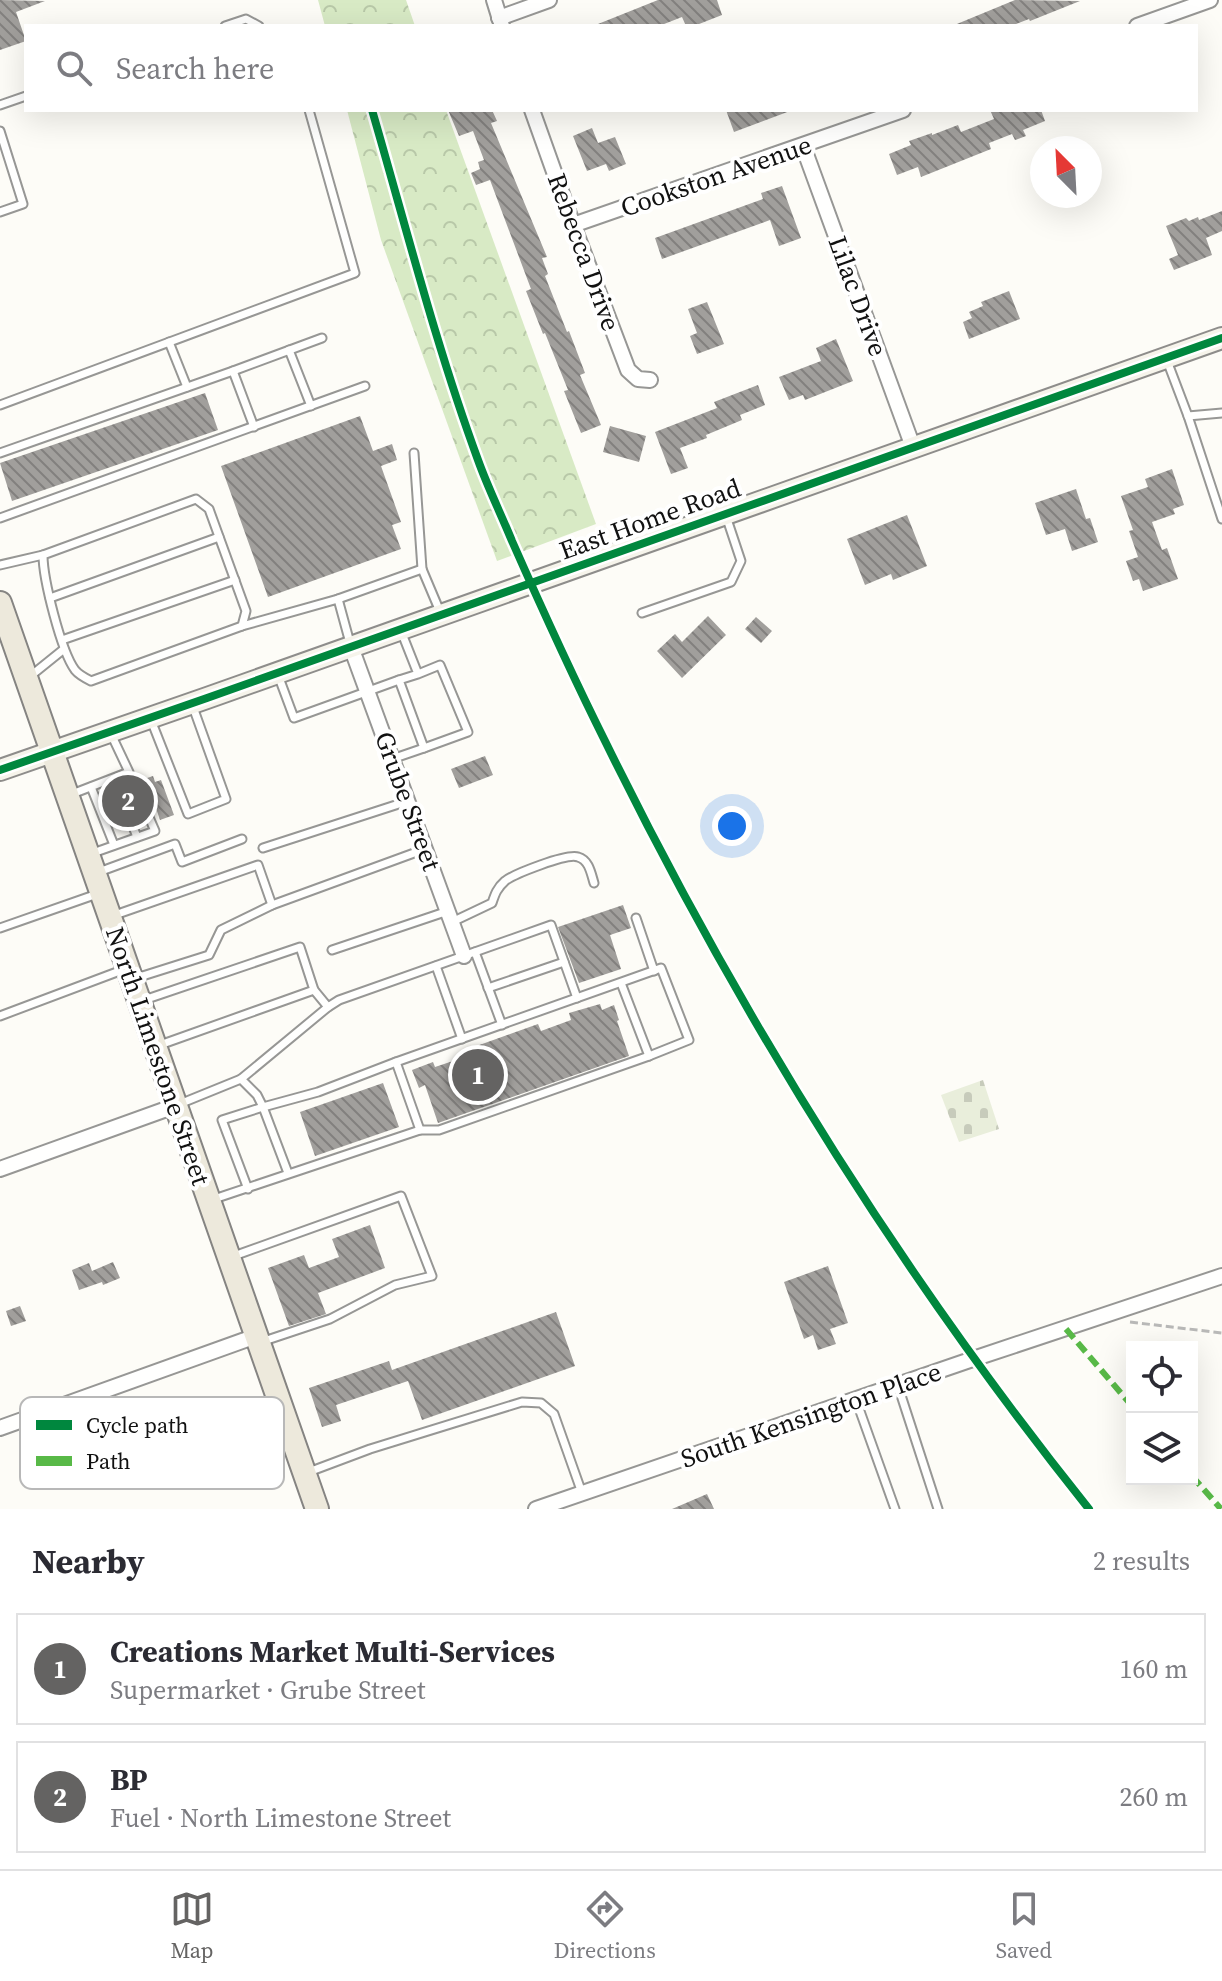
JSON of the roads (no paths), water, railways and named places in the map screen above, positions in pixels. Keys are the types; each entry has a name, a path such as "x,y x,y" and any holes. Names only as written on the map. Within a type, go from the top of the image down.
{"main road":[{"name":"North Limestone Street","path":"0,603 277,1397"},
{"name":"North Limestone Street","path":"284,1417 317,1509"}],"street":[{"path":"494,0 501,22 549,0"},
{"path":"1143,24 1210,0"},
{"name":"Rebecca Drive","path":"533,112 628,370 638,379 650,380"},
{"name":"Cookston Avenue","path":"573,225 897,112"},
{"name":"Lilac Drive","path":"803,146 913,447"},
{"name":"East Home Road","path":"0,770 1222,338"},
{"name":"Grube Street","path":"351,647 450,916 470,954"},
{"path":"0,1169 175,1106"},
{"name":"South Kensington Place","path":"536,1509 1222,1276"},
{"path":"91,1397 257,1340"},
{"path":"0,1428 20,1421"}],"lane":[{"path":"231,24 246,19 255,24"},
{"path":"0,105 24,97"},
{"path":"0,405 355,273 310,112"},
{"path":"0,131 23,204 0,212"},
{"path":"0,453 322,338"},
{"path":"169,342 187,387"},
{"path":"289,350 311,406"},
{"path":"1166,357 1222,519"},
{"path":"233,371 254,427"},
{"path":"0,518 365,386"},
{"path":"1188,416 1222,413"},
{"path":"414,453 422,569 441,615"},
{"path":"0,565 43,555 196,499 209,509 235,580 246,611 242,626"},
{"path":"642,613 731,582 741,561 726,514"},
{"path":"50,598 219,537"},
{"path":"43,555 43,572 63,645 76,672 91,681 242,626 338,599 422,569"},
{"path":"27,679 63,645 235,580"},
{"path":"338,599 351,647"},
{"path":"401,629 418,674"},
{"path":"277,673 294,718 440,665 468,732 392,759"},
{"path":"399,680 424,748"},
{"path":"150,718 188,814 226,799 191,704"},
{"path":"111,732 133,783"},
{"path":"67,796 129,772"},
{"path":"112,779 117,788"},
{"path":"91,787 114,845"},
{"path":"263,848 408,801"},
{"path":"94,874 114,845 155,831 145,808"},
{"path":"128,814 137,837"},
{"path":"0,928 94,874 175,844 182,862 242,839"},
{"path":"0,1016 129,974 209,955 221,930 272,905 425,849"},
{"path":"332,950 492,903 497,889 508,878 565,857 578,857 589,865 594,883"},
{"path":"109,917 258,865 272,905"},
{"path":"636,918 654,971"},
{"path":"175,1106 241,1079 339,1000 551,925 577,998"},
{"path":"139,1002 300,947 314,990 328,1007"},
{"path":"470,954 488,988 502,1025"},
{"path":"488,988 564,962"},
{"path":"436,966 462,1039"},
{"path":"208,1200 248,1189 420,1130 439,1130 689,1040 661,968 318,1092 222,1120 248,1189"},
{"path":"621,983 649,1056"},
{"path":"155,1046 314,990"},
{"path":"396,1062 420,1130"},
{"path":"241,1079 257,1095 288,1173"},
{"path":"229,1258 401,1196 432,1276 395,1285 330,1319 257,1340"},
{"path":"898,1386 938,1509"},
{"path":"856,1400 895,1509"},
{"path":"304,1474 370,1449 522,1402 541,1403 554,1414 582,1493"}],"place":[{"name":"BP","path":"128,801"},
{"name":"Creations Market Multi-Services","path":"478,1075"}]}
